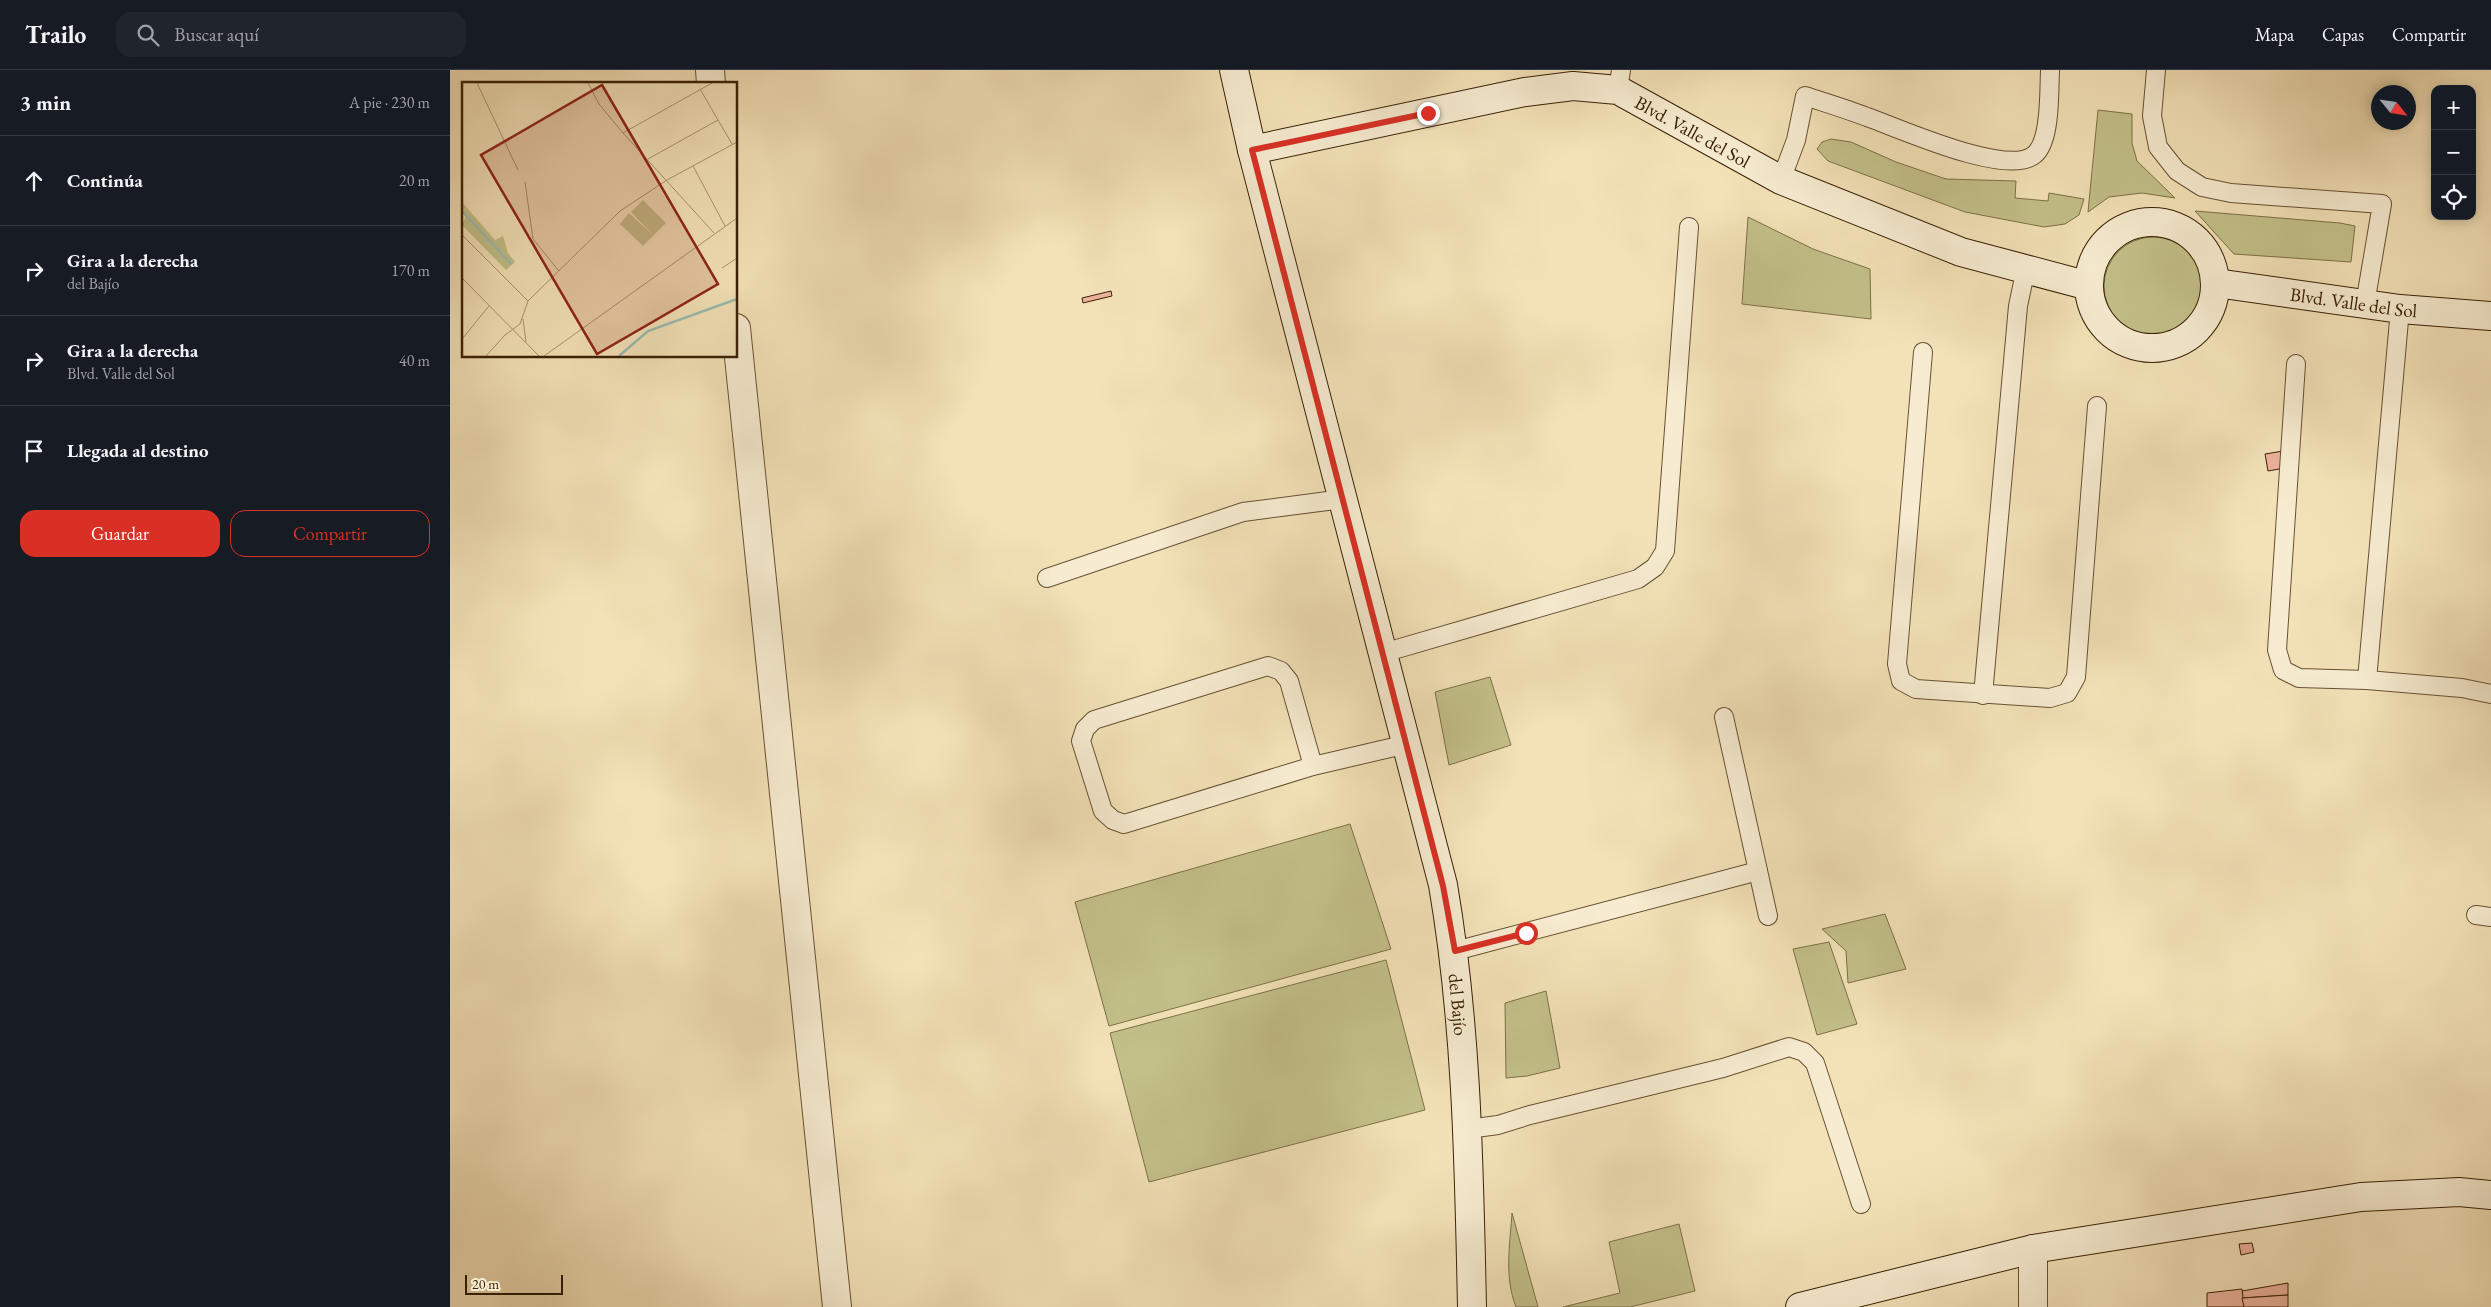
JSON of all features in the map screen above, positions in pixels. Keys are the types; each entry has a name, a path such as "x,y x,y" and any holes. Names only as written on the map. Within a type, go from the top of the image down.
{"street":[{"name":"del Bajío","path":"1234,70 1252,150 1443,886 1455,951 1464,1054 1468,1129 1472,1307"},
{"name":"Blvd. Valle del Sol","path":"1252,150 1525,92 1619,80 1781,180 1961,252 2089,286"},
{"path":"2142,222 2160,222 2178,226 2193,236 2209,257 2216,283 2214,301 2206,318 2195,331 2180,342 2163,347 2145,348 2127,343 2112,334 2100,320 2092,304 2089,286 2091,268 2098,251 2110,237 2125,228 2142,222"},
{"name":"Blvd. Valle del Sol","path":"2216,283 2400,309 2491,316"},
{"path":"738,347 837,1307"},
{"path":"1800,1307 2033,1249 2361,1198 2459,1192 2491,1195"},
{"path":"2033,1249 2033,1307"}],"lane":[{"path":"1781,180 1796,140 1805,96 1868,117 1947,148 2018,162 2035,154 2046,137 2050,70"},
{"path":"2156,70 2152,116 2158,147 2178,171 2202,187 2231,193 2382,204 2365,304"},
{"path":"1383,653 1638,579 1655,567 1665,551 1689,227"},
{"path":"1983,695 2018,306 2026,268"},
{"path":"2367,680 2400,309"},
{"path":"1923,352 1897,664 1902,681 1916,689 2050,698 2068,693 2076,677 2097,406"},
{"path":"2296,364 2277,650 2283,670 2299,678 2367,680 2462,688 2491,694"},
{"path":"1047,578 1243,512 1343,499"},
{"path":"1313,766 1288,681 1281,671 1268,666 1094,720 1085,729 1081,741 1103,811 1113,820 1124,824 1313,766 1407,744"},
{"path":"1724,717 1768,916"},
{"path":"1455,951 1758,871"},
{"path":"1468,1129 1498,1125 1723,1068 1789,1048 1804,1052 1816,1063 1861,1204"}],"shaded area":[{"path":"2098,110 2132,114 2132,143 2137,161 2175,198 2142,193 2109,197 2088,212"},
{"path":"1831,139 1851,142 1896,162 1946,179 2016,181 2015,198 2048,201 2049,193 2084,199 2079,215 2065,224 2044,227 1965,212 1828,161 1817,149 1822,142"},
{"path":"2195,211 2340,223 2355,226 2351,262 2234,254"},
{"path":"1748,217 1813,249 1870,269 1871,319 1742,304"},
{"path":"2153,237 2172,240 2188,251 2199,267 2202,286 2199,305 2188,321 2172,332 2153,335 2134,332 2118,321 2107,305 2104,286 2107,267 2118,251 2134,240"},
{"path":"1490,677 1511,745 1449,765 1435,692"},
{"path":"1350,824 1391,949 1109,1026 1075,902"},
{"path":"1885,914 1906,969 1848,983 1846,951 1822,929"},
{"path":"1829,942 1857,1024 1817,1035 1793,949"},
{"path":"1386,960 1425,1110 1149,1182 1110,1033"},
{"path":"1546,991 1560,1068 1527,1076 1506,1078 1505,1003"},
{"path":"1512,1213 1538,1307 1516,1307 1512,1295 1509,1260"},
{"path":"1679,1224 1695,1291 1630,1307 1563,1307 1620,1293 1609,1242"}],"building":[{"path":"1111,291 1112,296 1083,303 1082,298"},
{"path":"2283,451 2285,468 2268,471 2265,454"},
{"path":"2252,1243 2254,1252 2241,1255 2239,1244"},
{"path":"2288,1283 2288,1295 2242,1298 2242,1291"},
{"path":"2242,1289 2244,1307 2207,1307 2207,1293"},
{"path":"2288,1295 2288,1307 2244,1307 2242,1298"}],"route":[{"path":"1428,113 1252,150 1443,886 1455,951 1526,933"}]}
